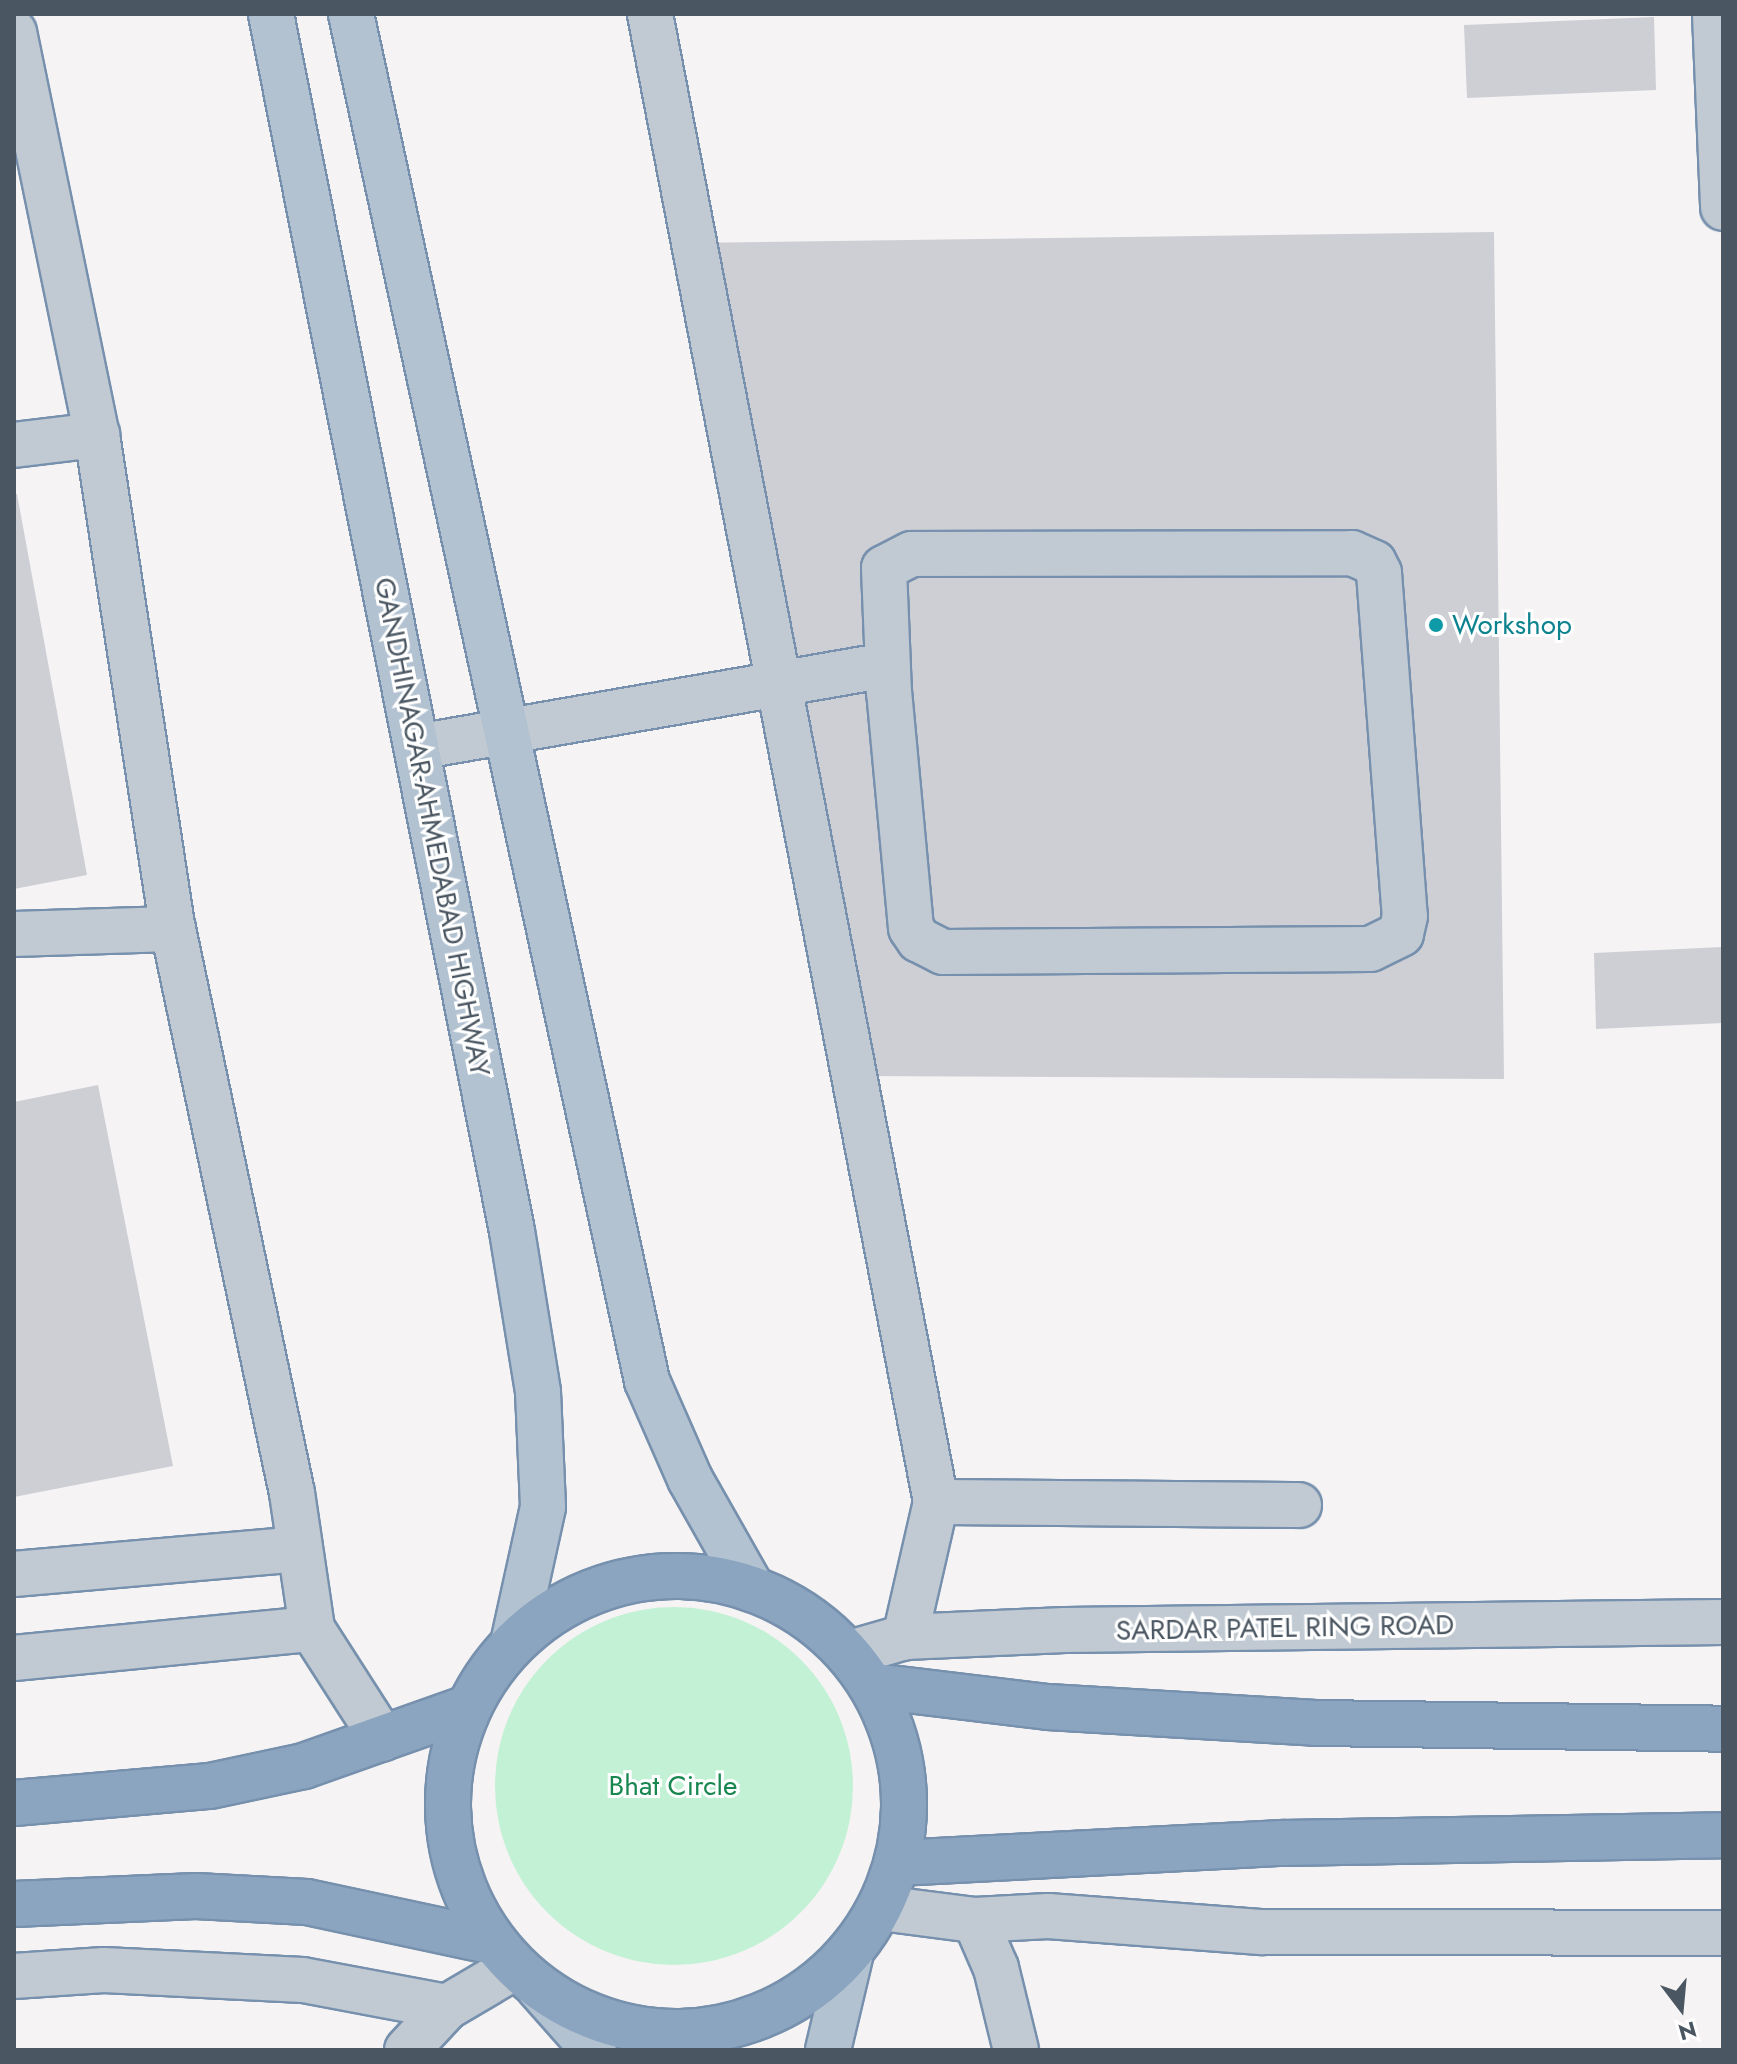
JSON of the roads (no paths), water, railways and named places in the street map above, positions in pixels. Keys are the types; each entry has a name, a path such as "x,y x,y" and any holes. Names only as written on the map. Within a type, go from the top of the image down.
{"highway":[{"path":"14,1904 196,1896 307,1902 515,1965 613,2022 667,2032 735,2025 798,1998 851,1953 881,1908 898,1863 906,1802 898,1742 862,1670 805,1614 751,1587 688,1575 625,1581 565,1605 513,1643 468,1708 449,1767 448,1829 462,1888 515,1965"},
{"path":"862,1670 1048,1707 1316,1723 1723,1729"},
{"path":"14,1803 210,1786 304,1766 468,1708"},
{"path":"898,1863 1282,1843 1723,1835"}],"main road":[{"name":"GANDHINAGAR-AHMEDABAD HIGHWAY","path":"271,14 512,1231 538,1392 543,1507 513,1643"},
{"path":"351,14 647,1381 690,1479 751,1587"},
{"path":"828,2050 851,1953"},
{"path":"515,1965 594,2050"}],"street":[{"path":"650,14 936,1502 905,1637"},
{"path":"1715,14 1723,208"},
{"path":"14,32 21,121 97,435 173,929 300,1549 312,1629 382,1738"},
{"path":"14,445 97,435"},
{"path":"912,554 1364,556 1379,573 1405,916 1401,934 1370,949 928,948 911,928 887,665 881,581 884,568 912,554"},
{"path":"417,747 779,681 887,665"},
{"path":"14,934 173,929"},
{"path":"936,1502 1299,1505"},
{"path":"14,1574 300,1549"},
{"name":"SARDAR PATEL RING ROAD","path":"862,1670 905,1637 1723,1622"},
{"path":"14,1658 312,1629"},
{"path":"881,1908 975,1920 1048,1916 1263,1932 1723,1933"},
{"path":"975,1920 996,1968 1016,2050"},
{"path":"407,2050 447,2007 515,1965"},
{"path":"14,1976 104,1970 303,1980 447,2007"}],"place":[{"name":"Workshop","path":"1436,625"}],"park label":[{"name":"Bhat Circle","path":"673,1786"}]}
